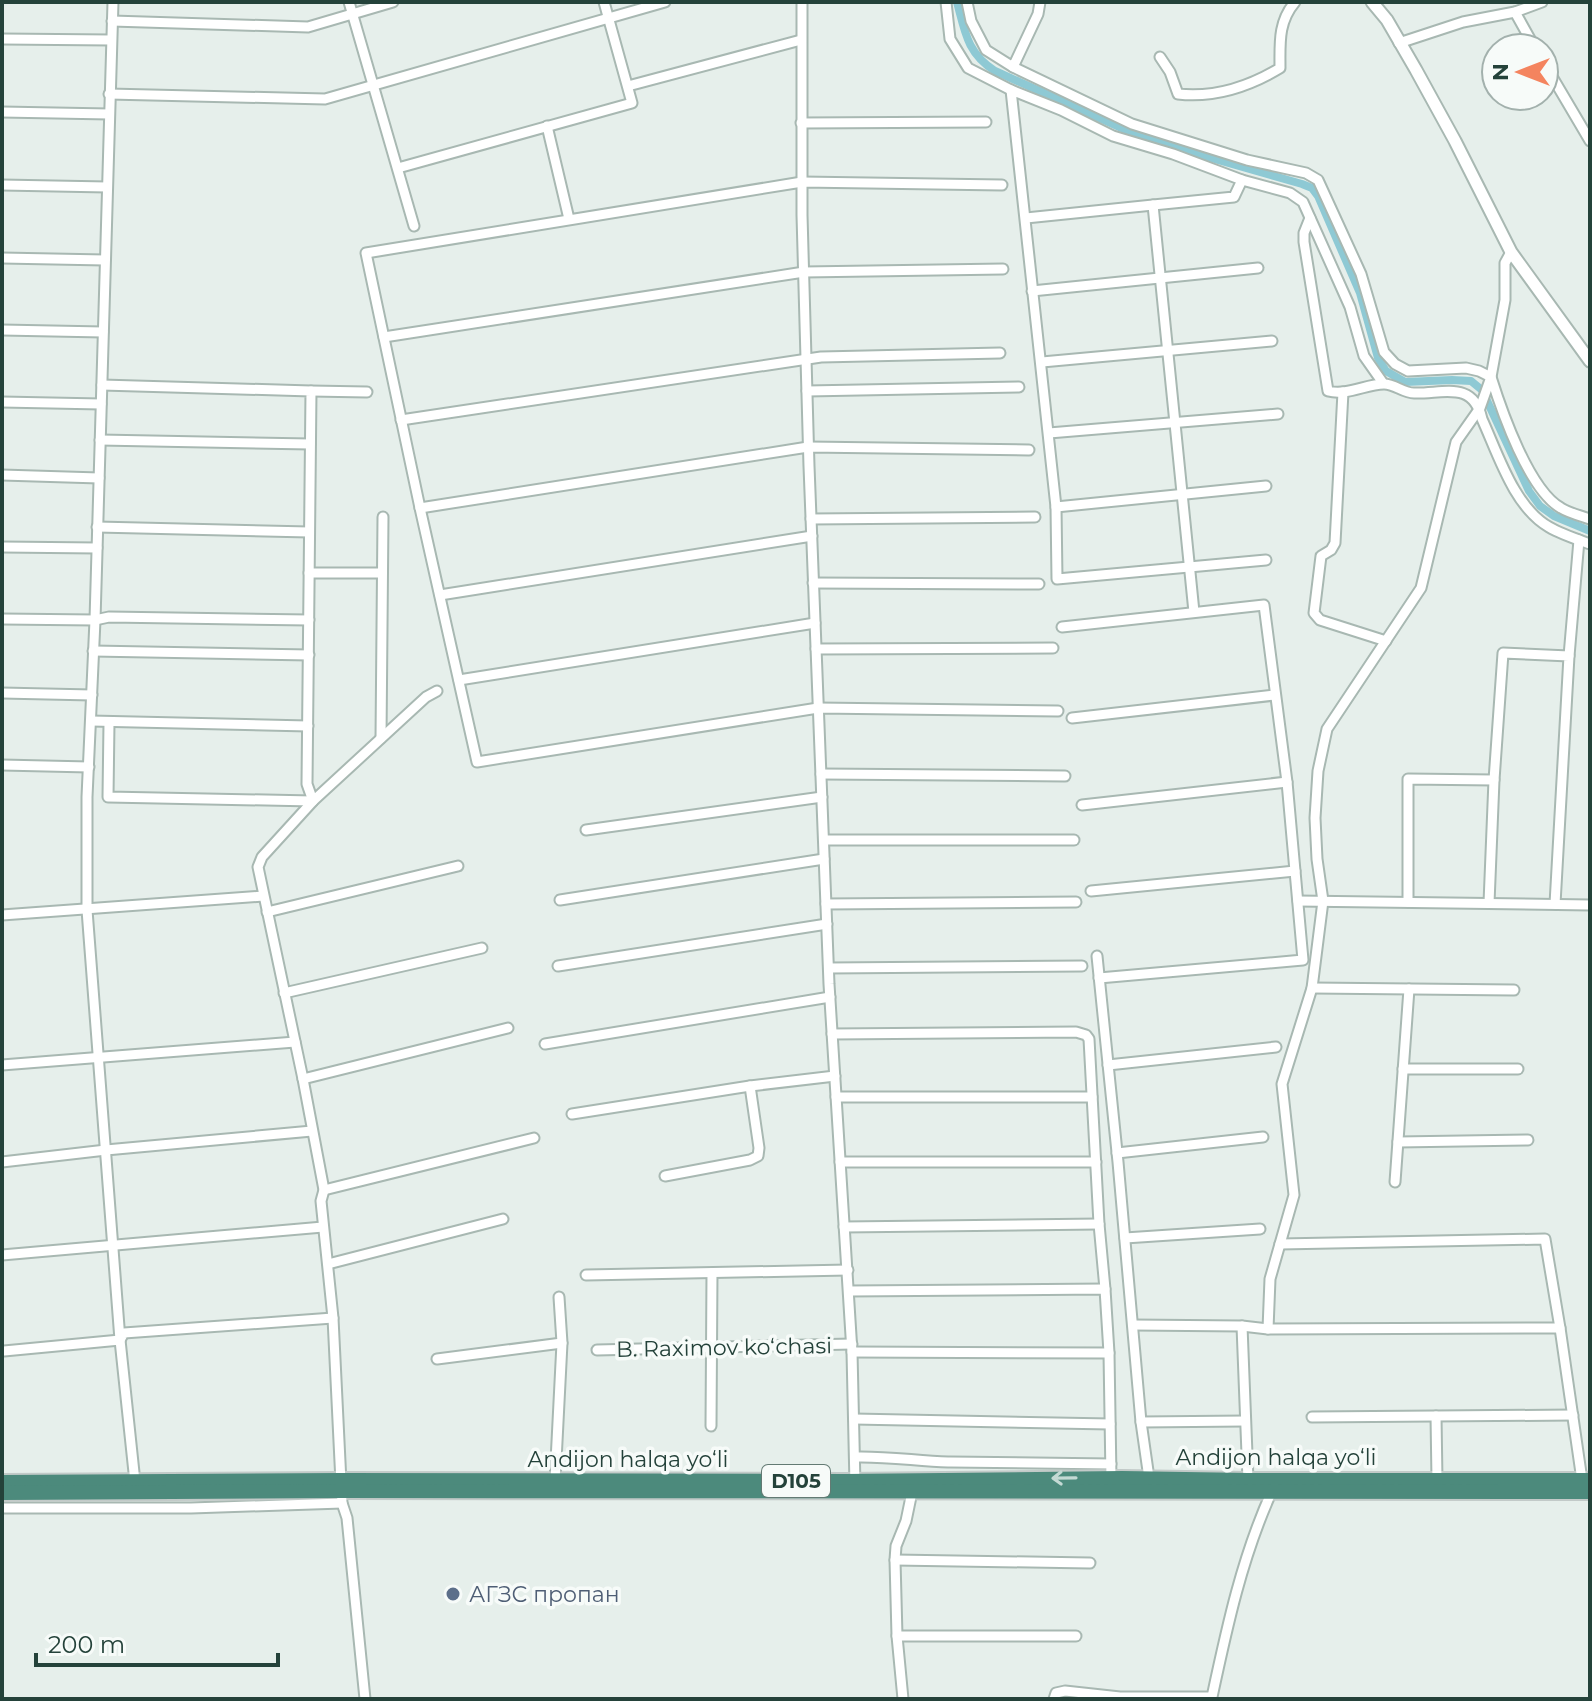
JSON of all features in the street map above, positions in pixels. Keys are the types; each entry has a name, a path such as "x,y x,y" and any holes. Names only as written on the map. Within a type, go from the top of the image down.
{"highway":[{"name":"Andijon halqa yo‘li","path":"2,1493 855,1487 1111,1471 1149,1478 1587,1484"},
{"name":"Andijon halqa yo‘li","path":"2,1482 135,1482 342,1491 555,1481 855,1487 912,1492 1272,1491 1587,1484"}],"street":[{"path":"113,2 87,797 87,910 120,1340 135,1482"},
{"path":"349,2 414,226"},
{"path":"112,21 308,27 393,2"},
{"path":"398,168 632,103 604,2"},
{"path":"109,94 325,99 665,2"},
{"path":"802,2 801,123 808,447 830,997 852,1348 855,1487"},
{"path":"946,2 950,39 968,68 1113,136 1290,193 1303,202 1350,307 1364,356 1383,383"},
{"path":"967,2 971,21 986,50 1013,67 1132,124 1247,160 1306,173 1318,180 1361,274 1384,352 1395,364 1408,371 1466,368 1479,371 1490,381 1533,480 1561,508 1590,519"},
{"path":"1013,67 1038,14 1040,2"},
{"path":"1160,57 1170,72 1178,94 1196,96 1258,81 1280,68 1280,31 1288,10 1295,2"},
{"path":"1372,2 1387,20 1416,70 1511,252 1590,361"},
{"path":"1399,43 1463,22 1515,12 1542,2"},
{"path":"1515,12 1526,32"},
{"path":"2,39 111,40"},
{"path":"628,86 801,40"},
{"path":"1011,90 1056,507 1057,579 1266,560"},
{"path":"1560,90 1590,141"},
{"path":"2,112 109,114"},
{"path":"801,123 986,122"},
{"path":"547,126 569,219"},
{"path":"1026,218 1234,197 1242,180"},
{"path":"1002,185 802,182 366,253 477,762 818,708 1058,711"},
{"path":"2,185 107,187"},
{"path":"1153,205 1194,612"},
{"path":"1310,218 1304,242 1328,391 1343,392 1383,383 1411,393 1464,393 1480,408 1510,483 1528,509 1546,525 1590,544"},
{"path":"1268,1329 1270,1279 1294,1195 1282,1084 1312,988 1323,901 1315,818 1318,771 1327,729 1421,588 1456,442 1480,408 1490,381 1505,300 1505,263 1511,252"},
{"path":"2,258 105,260"},
{"path":"1032,291 1258,268"},
{"path":"384,337 804,272 1003,269"},
{"path":"2,330 103,332"},
{"path":"1042,362 1272,341"},
{"path":"401,420 821,357 1000,353"},
{"path":"102,385 367,392"},
{"path":"807,391 1019,387"},
{"path":"311,391 307,784 313,801"},
{"path":"1343,392 1335,543 1331,550 1321,556 1314,613 1320,620 1386,641"},
{"path":"2,402 101,404"},
{"path":"1049,433 1278,414"},
{"path":"100,440 310,444"},
{"path":"420,508 808,447 1029,450"},
{"path":"2,475 99,478"},
{"path":"1056,507 1266,486"},
{"path":"381,738 383,517"},
{"path":"811,519 1035,517"},
{"path":"97,527 309,532"},
{"path":"440,595 812,536"},
{"path":"1555,904 1579,540"},
{"path":"2,547 97,548"},
{"path":"309,573 382,573"},
{"path":"813,583 1039,584"},
{"path":"1062,627 1264,605 1287,782 1303,960 1099,978"},
{"path":"2,619 309,620"},
{"path":"459,680 815,623"},
{"path":"816,649 1053,648"},
{"path":"93,651 309,655"},
{"path":"1489,903 1503,653 1569,656"},
{"path":"365,1699 342,1491 333,1318 321,1201 324,1190 258,867 262,857 313,801 426,697 437,691"},
{"path":"2,693 92,695"},
{"path":"1072,718 1275,695"},
{"path":"91,721 308,726"},
{"path":"108,797 109,723"},
{"path":"2,765 89,767"},
{"path":"821,774 1065,776"},
{"path":"1408,902 1408,779 1494,780"},
{"path":"1082,805 1287,782"},
{"path":"87,797 313,801"},
{"path":"586,830 822,797"},
{"path":"824,840 1074,840"},
{"path":"560,900 824,859"},
{"path":"267,912 458,866"},
{"path":"1091,891 1295,871"},
{"path":"2,915 263,896"},
{"path":"1298,901 1590,905"},
{"path":"826,904 1076,902"},
{"path":"558,966 827,924"},
{"path":"284,993 482,948"},
{"path":"1097,956 1141,1422 1149,1478"},
{"path":"829,968 1082,966"},
{"path":"1312,988 1514,990"},
{"path":"1395,1182 1409,989"},
{"path":"545,1044 830,997"},
{"path":"303,1079 508,1028"},
{"path":"832,1034 1076,1032 1086,1035 1089,1039 1109,1353 1111,1471 918,1461 885,1456 855,1457"},
{"path":"2,1065 295,1042"},
{"path":"1108,1065 1276,1047"},
{"path":"1403,1069 1518,1069"},
{"path":"572,1114 835,1076"},
{"path":"665,1176 758,1156 750,1086"},
{"path":"836,1097 1092,1097"},
{"path":"2,1162 312,1131"},
{"path":"1117,1153 1263,1137"},
{"path":"324,1190 534,1138"},
{"path":"1398,1142 1528,1140"},
{"path":"840,1162 1096,1162"},
{"path":"328,1264 503,1219"},
{"path":"844,1227 1099,1224"},
{"path":"2,1255 323,1227"},
{"path":"1125,1238 1260,1229"},
{"path":"1280,1244 1545,1239 1587,1484"},
{"path":"586,1275 848,1270"},
{"path":"711,1426 712,1273"},
{"path":"849,1291 1105,1289"},
{"path":"555,1481 562,1343 559,1297"},
{"path":"120,1340 124,1333 333,1318"},
{"path":"1133,1325 1268,1329 1560,1328"},
{"path":"1242,1326 1248,1480"},
{"path":"4,1351 120,1340"},
{"path":"437,1359 562,1343"},
{"name":"B. Raximov koʻchasi","path":"597,1350 712,1347 1109,1353"},
{"path":"1312,1417 1573,1415"},
{"path":"1436,1416 1437,1480"},
{"path":"854,1419 1110,1424"},
{"path":"1141,1422 1245,1421"},
{"path":"2,1508 191,1508 342,1491"},
{"path":"1054,1699 1056,1693 1065,1691 1120,1697 1212,1697 1231,1610 1257,1524 1272,1491"},
{"path":"903,1699 895,1560 896,1546 906,1521 912,1492"},
{"path":"895,1560 1090,1563"},
{"path":"897,1636 1076,1636"}],"waterway":[{"path":"957,2 973,49 995,71 1135,134 1312,188 1360,293 1378,358 1386,371 1405,382 1471,381 1482,390 1529,491 1540,506 1554,516 1590,531"}],"place":[{"name":"АГЗС пропан","path":"453,1594"}]}
